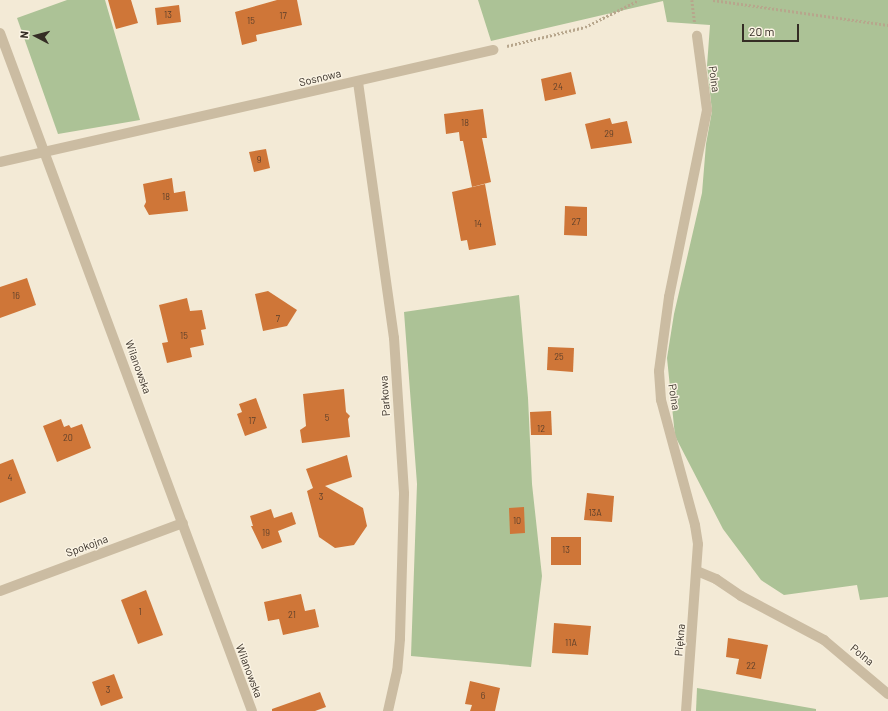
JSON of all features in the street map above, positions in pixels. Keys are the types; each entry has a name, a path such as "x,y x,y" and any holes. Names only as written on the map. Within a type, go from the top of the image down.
{"street":[{"name":"Wilanowska","path":"0,33 46,152 252,711"},
{"name":"Polna","path":"697,36 707,110 669,297 659,371 664,414 695,525 697,571 716,579 741,596 824,640 888,694"},
{"name":"Sosnowa","path":"0,162 358,82 493,50"},
{"name":"Parkowa","path":"358,82 394,338 404,494 400,639 397,671 388,711"},
{"name":"Spokojna","path":"0,591 183,523"},
{"name":"Piękna","path":"686,711 697,571"}],"path":[{"path":"493,50 585,27 639,0"},
{"path":"692,0 697,36"},
{"path":"713,0 888,25"}],"green space":[{"path":"67,0 105,0 140,120 58,134 17,18"},
{"path":"478,0 888,0 888,597 860,600 857,585 784,595 761,580 723,529 675,436 667,358 674,314 702,193 706,144 712,111 707,66 710,25 667,22 663,1 491,41"},
{"path":"519,295 528,398 532,484 542,576 531,667 411,656 417,484 404,312"},
{"path":"697,688 816,709 816,711 696,711"}],"building":[{"path":"108,0 131,0 138,23 116,29"},
{"path":"277,0 297,0 302,25 256,35 257,41 242,45 235,12"},
{"path":"179,5 181,22 157,25 155,8"},
{"path":"571,72 576,94 545,101 541,79"},
{"path":"483,109 487,138 482,138 491,182 472,187 463,141 460,141 459,132 446,134 444,114"},
{"path":"610,118 612,124 627,121 632,143 591,149 585,124"},
{"path":"266,149 270,168 254,172 249,152"},
{"path":"172,178 174,193 185,191 188,211 149,215 144,206 146,202 143,184"},
{"path":"485,184 496,245 469,250 467,240 461,241 452,192"},
{"path":"565,206 587,207 587,236 564,235"},
{"path":"27,278 36,305 0,318 0,287"},
{"path":"268,291 297,310 287,326 263,331 255,294"},
{"path":"187,298 190,311 202,310 206,329 201,330 204,345 190,348 192,357 167,363 162,343 168,342 159,305"},
{"path":"548,347 574,348 573,372 547,370"},
{"path":"344,389 346,412 350,416 348,419 350,437 302,443 300,430 306,426 303,394"},
{"path":"256,398 267,428 245,436 237,414 242,412 239,404"},
{"path":"551,411 552,435 531,435 530,412"},
{"path":"61,419 64,427 69,425 71,428 82,424 91,448 57,462 43,426"},
{"path":"347,455 352,477 325,486 363,508 367,526 354,545 335,548 319,537 307,491 313,488 306,469"},
{"path":"13,459 26,493 0,503 0,464"},
{"path":"587,493 614,496 612,522 584,520"},
{"path":"524,507 525,533 510,534 509,508"},
{"path":"271,509 274,518 292,512 296,524 278,531 282,542 262,549 251,526 253,526 250,516"},
{"path":"551,537 581,537 581,565 551,565"},
{"path":"146,590 163,635 138,644 121,600"},
{"path":"301,594 305,611 315,609 319,627 283,635 279,619 268,621 264,602"},
{"path":"554,623 591,626 588,655 552,653"},
{"path":"728,638 768,645 761,679 736,674 739,659 726,657"},
{"path":"114,674 123,698 101,706 92,682"},
{"path":"470,681 500,688 495,711 470,711 472,705 465,704"},
{"path":"320,692 326,707 315,711 272,711 272,709"}]}
